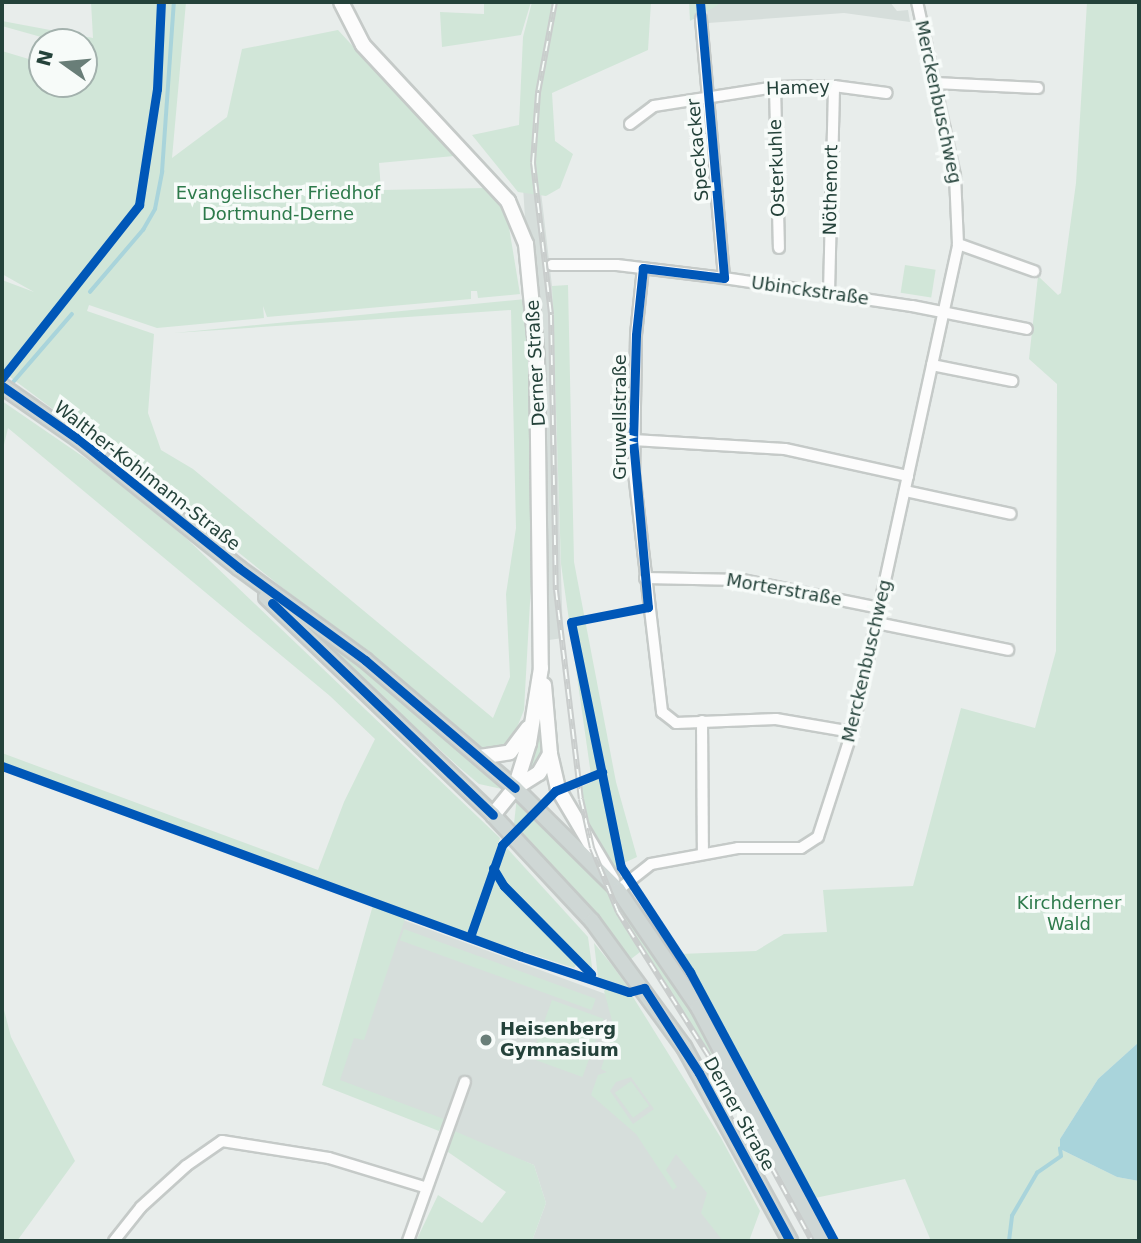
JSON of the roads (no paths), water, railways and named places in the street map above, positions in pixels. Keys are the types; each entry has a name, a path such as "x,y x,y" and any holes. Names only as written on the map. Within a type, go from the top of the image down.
{"main road":[{"name":"Derner Straße","path":"341,2 363,45 486,174 522,229 536,327 541,668 533,721 515,788 618,890 698,1007 822,1241"},
{"name":"Walther-Kohlmann-Straße","path":"2,386 100,455 239,568 365,660 515,788"},
{"name":"Walther-Kohlmann-Straße","path":"239,568 493,815 592,921 655,1003"},
{"path":"541,668 550,754 565,804 618,890"},
{"path":"480,757 510,752 533,721"},
{"path":"493,815 515,788 531,780 550,754"},
{"name":"Derner Straße","path":"655,1003 699,1073 790,1241"}],"street":[{"name":"Merckenbuschweg","path":"618,890 651,863 703,852 801,848 814,842 852,732 958,244 955,176 917,2"},
{"name":"Speckacker","path":"701,19 724,278"},
{"path":"935,83 1038,88"},
{"name":"Hamey","path":"630,124 654,106 775,88 834,86 887,93"},
{"name":"Nöthenort","path":"829,293 834,86"},
{"name":"Osterkuhle","path":"775,88 779,248"},
{"path":"958,244 1034,271"},
{"name":"Ubinckstraße","path":"552,265 643,268 943,311"},
{"name":"Gruwellstraße","path":"643,268 635,340 633,440 645,578 662,712 676,723 776,719 852,732"},
{"path":"943,311 1027,329"},
{"path":"932,365 1012,381"},
{"path":"633,440 785,449 908,476"},
{"path":"905,491 1011,514"},
{"name":"Morterstraße","path":"645,578 742,580 880,608"},
{"path":"877,623 1008,649"},
{"path":"702,721 703,852"},
{"path":"408,1241 465,1082"},
{"path":"114,1241 141,1207 186,1166 222,1141 329,1158 427,1188"}],"water":[{"path":"1139,1042 1139,1181 1117,1177 1060,1149 1060,1139 1098,1079"}],"waterway":[{"path":"90,292 143,230 155,209 162,172 174,2"},
{"path":"9,387 72,314"},
{"path":"1009,1241 1012,1216 1037,1173 1061,1156 1060,1149"}],"railway":[{"path":"555,2 538,93 533,163 551,315 556,590 581,799 592,848 618,912 724,1080 812,1241"}],"place":[{"name":"Heisenberg Gymnasium","path":"486,1040"}],"park label":[{"name":"Evangelischer Friedhof Dortmund-Derne","path":"278,204"},
{"name":"Kirchderner Wald","path":"1069,914"}]}
